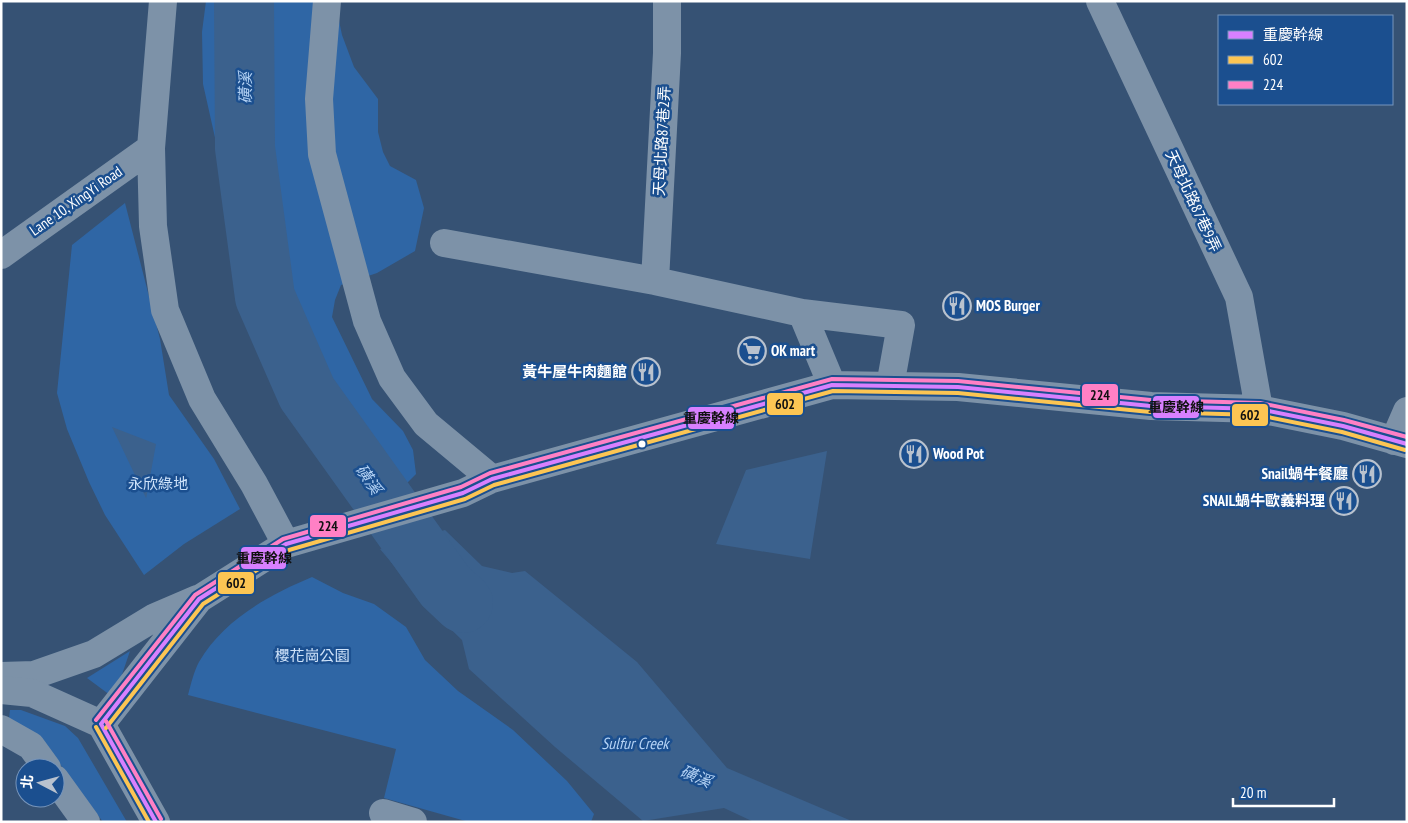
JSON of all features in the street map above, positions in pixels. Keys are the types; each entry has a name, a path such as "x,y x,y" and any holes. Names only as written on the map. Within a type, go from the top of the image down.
{"street":[{"path":"163,1 151,148 153,226 165,310 202,399 254,484 286,544"},
{"path":"327,1 319,98 322,154 367,321 392,378 426,424 492,479"},
{"name":"天母北路87巷2弄","path":"655,281 667,1"},
{"name":"天母北路87巷9弄","path":"1100,1 1239,298 1259,409"},
{"name":"Lane 10, XingYi Road","path":"1,255 151,148"},
{"path":"444,243 655,281 802,313 901,325 890,386"},
{"path":"802,313 832,385"},
{"path":"1,676 34,675 94,654 155,617 199,599 286,544 462,494 492,479 832,385 958,387 1150,406 1259,409 1343,426 1400,442 1407,411"},
{"path":"101,724 199,599"},
{"path":"1,690 32,693 101,724 156,822"},
{"path":"1,729 31,746 40,758"},
{"path":"65,793 86,822"},
{"path":"383,813 413,822"}],"green space":[{"path":"206,1 335,1 342,35 354,67 378,99 378,132 383,152 390,166 416,180 424,208 415,251 377,273 341,285 335,300 332,317 372,399 403,431 413,450 416,474 401,489 350,500 329,468 283,375 248,285 203,84 202,32"},
{"name":"永欣綠地","path":"125,203 160,339 169,395 214,459 240,509 184,544 144,575 105,515 89,482 67,429 57,393 72,245"},
{"name":"櫻花崗公園","path":"312,577 343,593 374,604 406,627 425,660 458,691 513,730 567,781 594,814 591,822 469,822 384,798 396,749 188,695 199,662 209,647 234,621 248,610"},
{"path":"130,651 114,698 87,678"},
{"path":"10,710 21,710 65,726 78,738 127,822 103,822 65,771 65,758 55,758 48,748 9,719"}],"water":[{"path":"112,427 156,444 146,499 146,498"},
{"path":"827,451 810,559 716,544 746,470"},
{"name":"Sulfur Creek","path":"445,530 482,566 512,573 525,571 637,662 727,768 854,822 754,822 724,808 643,821 555,747 469,669 462,640 433,612 380,549"}],"waterway":[{"name":"磺溪","path":"244,1 245,148 265,297 307,393 445,586 463,603"}],"transit line":[{"name":"224","path":"96,720 195,595 283,539 461,487 490,473 832,379 958,381 1151,400 1260,403 1344,420 1407,437"},
{"name":"重慶幹線","path":"101,724 199,599 286,544 463,493 492,479 832,385 958,387 1151,406 1259,409 1343,426 1407,444"},
{"name":"602","path":"106,728 203,604 289,550 465,499 494,485 833,391 958,393 1150,412 1258,415 1342,432 1405,450"},
{"name":"224","path":"106,721 161,819"},
{"name":"重慶幹線","path":"101,724 156,822"},
{"name":"602","path":"96,727 149,822"}],"place":[{"name":"MOS Burger","path":"957,306"},
{"name":"OK mart","path":"752,351"},
{"name":"黃牛屋牛肉麵館","path":"646,372"},
{"name":"Wood Pot","path":"914,454"},
{"name":"Snail蝸牛餐廳","path":"1367,474"},
{"name":"SNAIL蝸牛歐義料理","path":"1344,501"}]}
